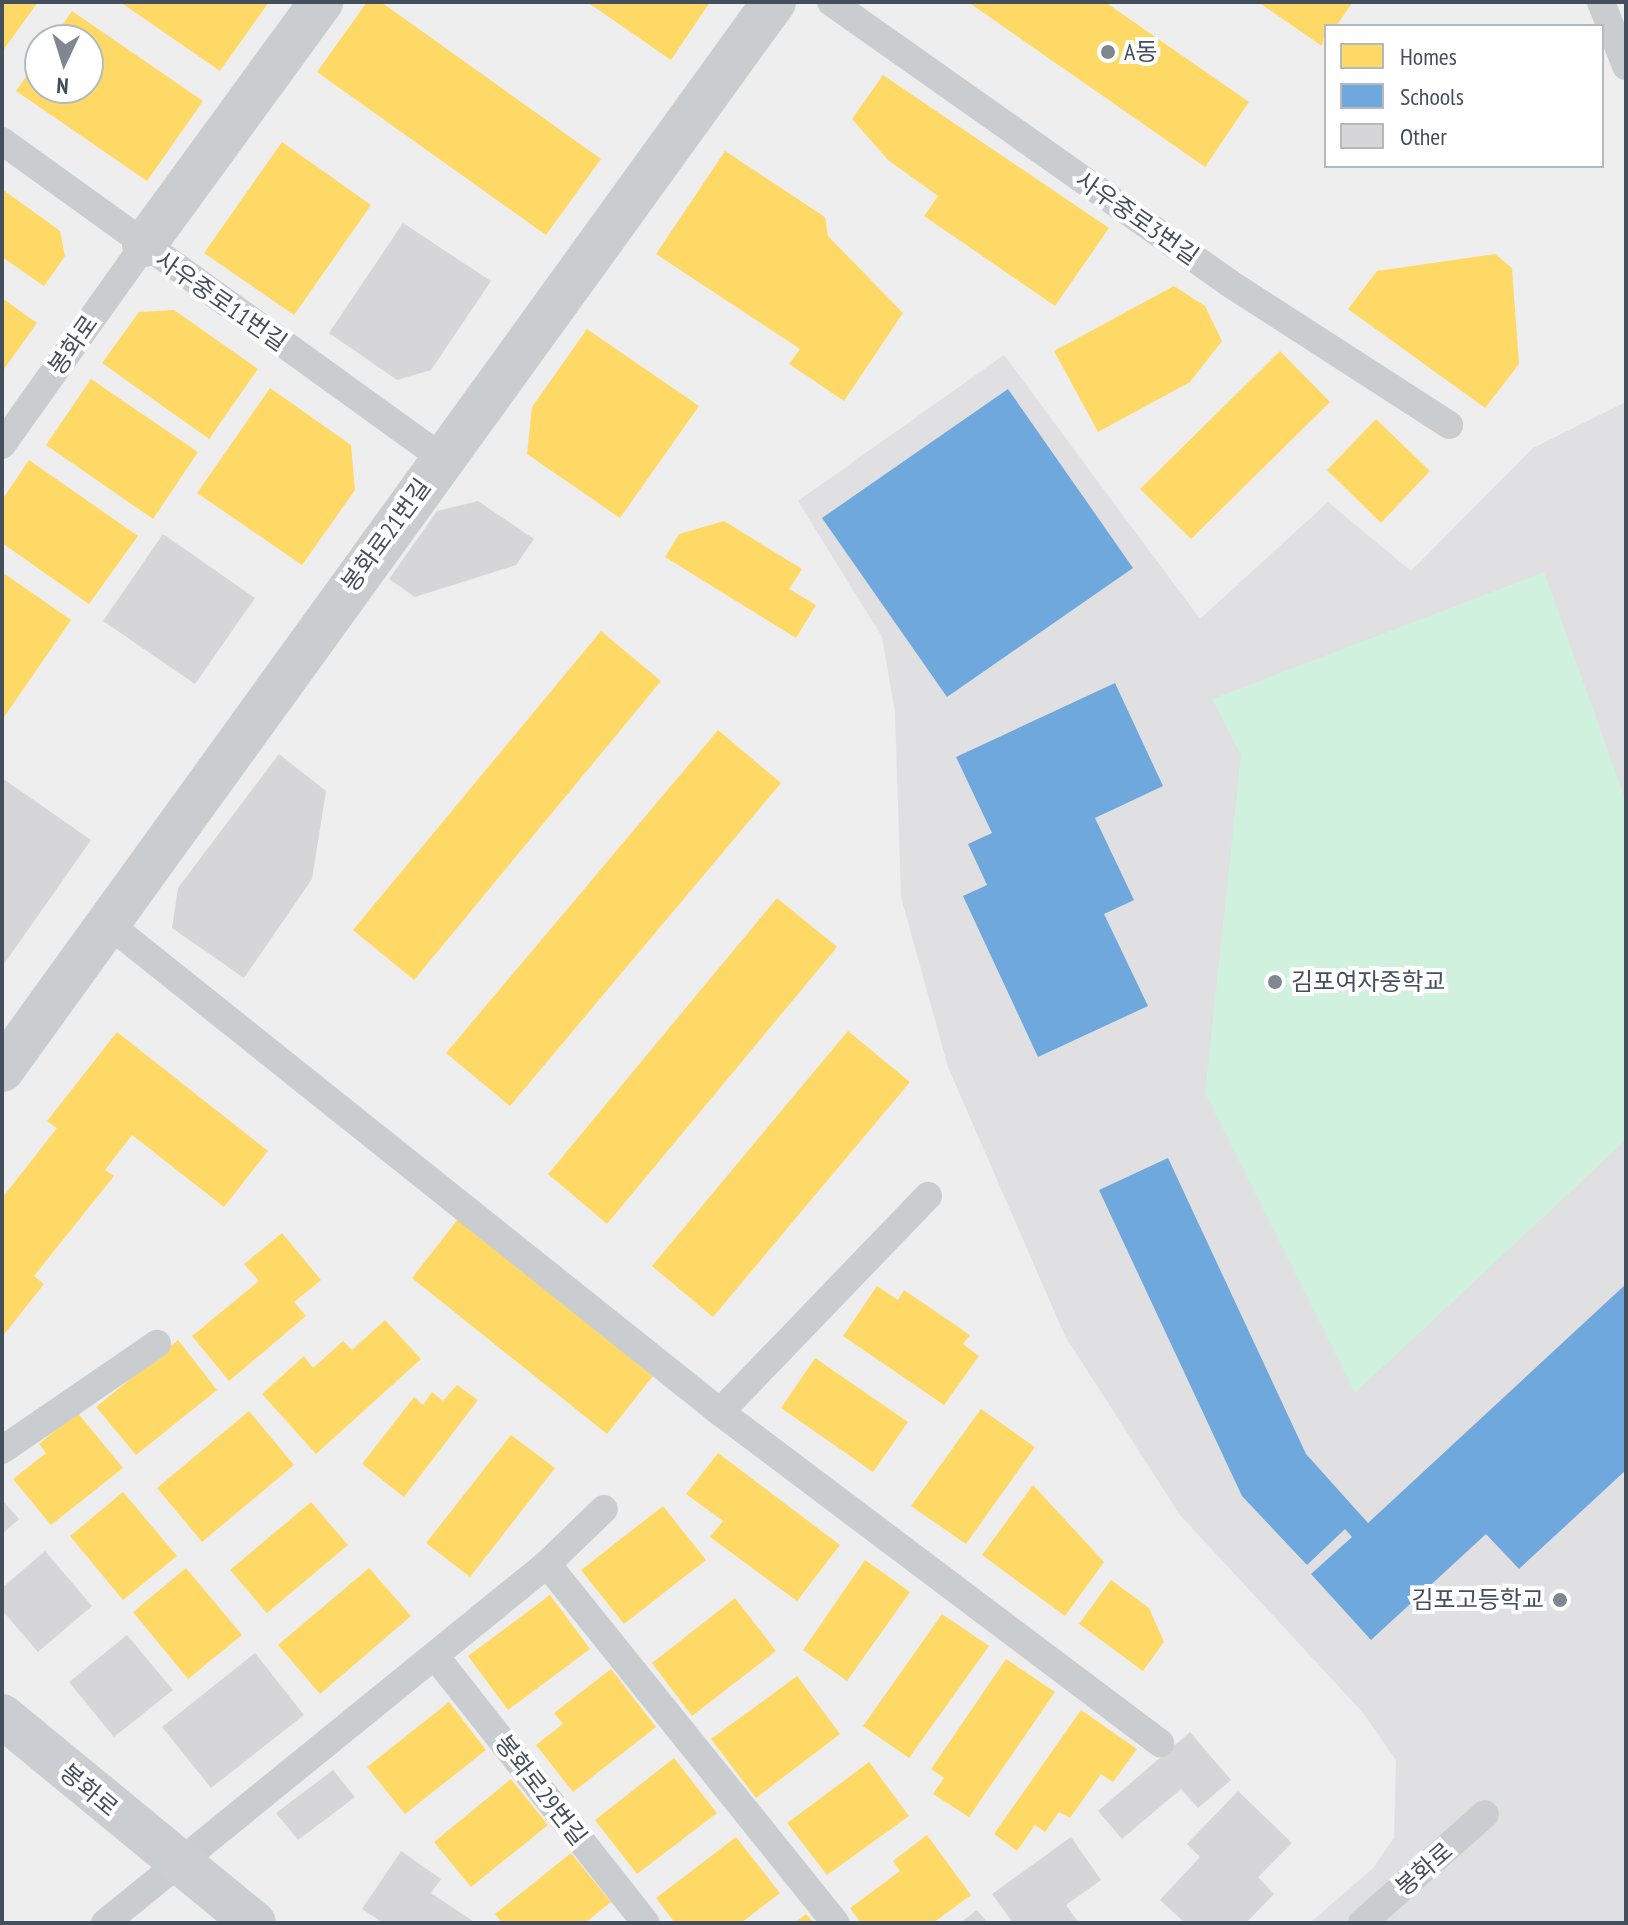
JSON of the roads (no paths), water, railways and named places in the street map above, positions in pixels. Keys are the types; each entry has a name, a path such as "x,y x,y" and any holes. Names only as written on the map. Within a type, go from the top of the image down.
{"street":[{"path":"144,245 321,2"},
{"name":"봉화로21번길","path":"2,1070 106,922 774,2"},
{"name":"봉화로","path":"2,1716 177,1864 254,1923"}],"lane":[{"name":"사우중로3번길","path":"831,2 1229,283 1449,425"},
{"path":"1601,2 1624,51"},
{"name":"사우중로11번길","path":"2,141 442,458"},
{"name":"봉화로","path":"2,445 144,245"},
{"path":"106,922 720,1412 1160,1743"},
{"path":"720,1412 928,1196"},
{"path":"2,1450 157,1344"},
{"path":"105,1923 547,1564 604,1509"},
{"path":"547,1564 836,1923"},
{"name":"봉화로29번길","path":"435,1656 646,1923"},
{"name":"봉화로","path":"1362,1923 1485,1814"}],"place":[{"name":"A동","path":"1108,52"},
{"name":"김포여자중학교","path":"1275,982"},
{"name":"김포고등학교","path":"1560,1600"}]}
